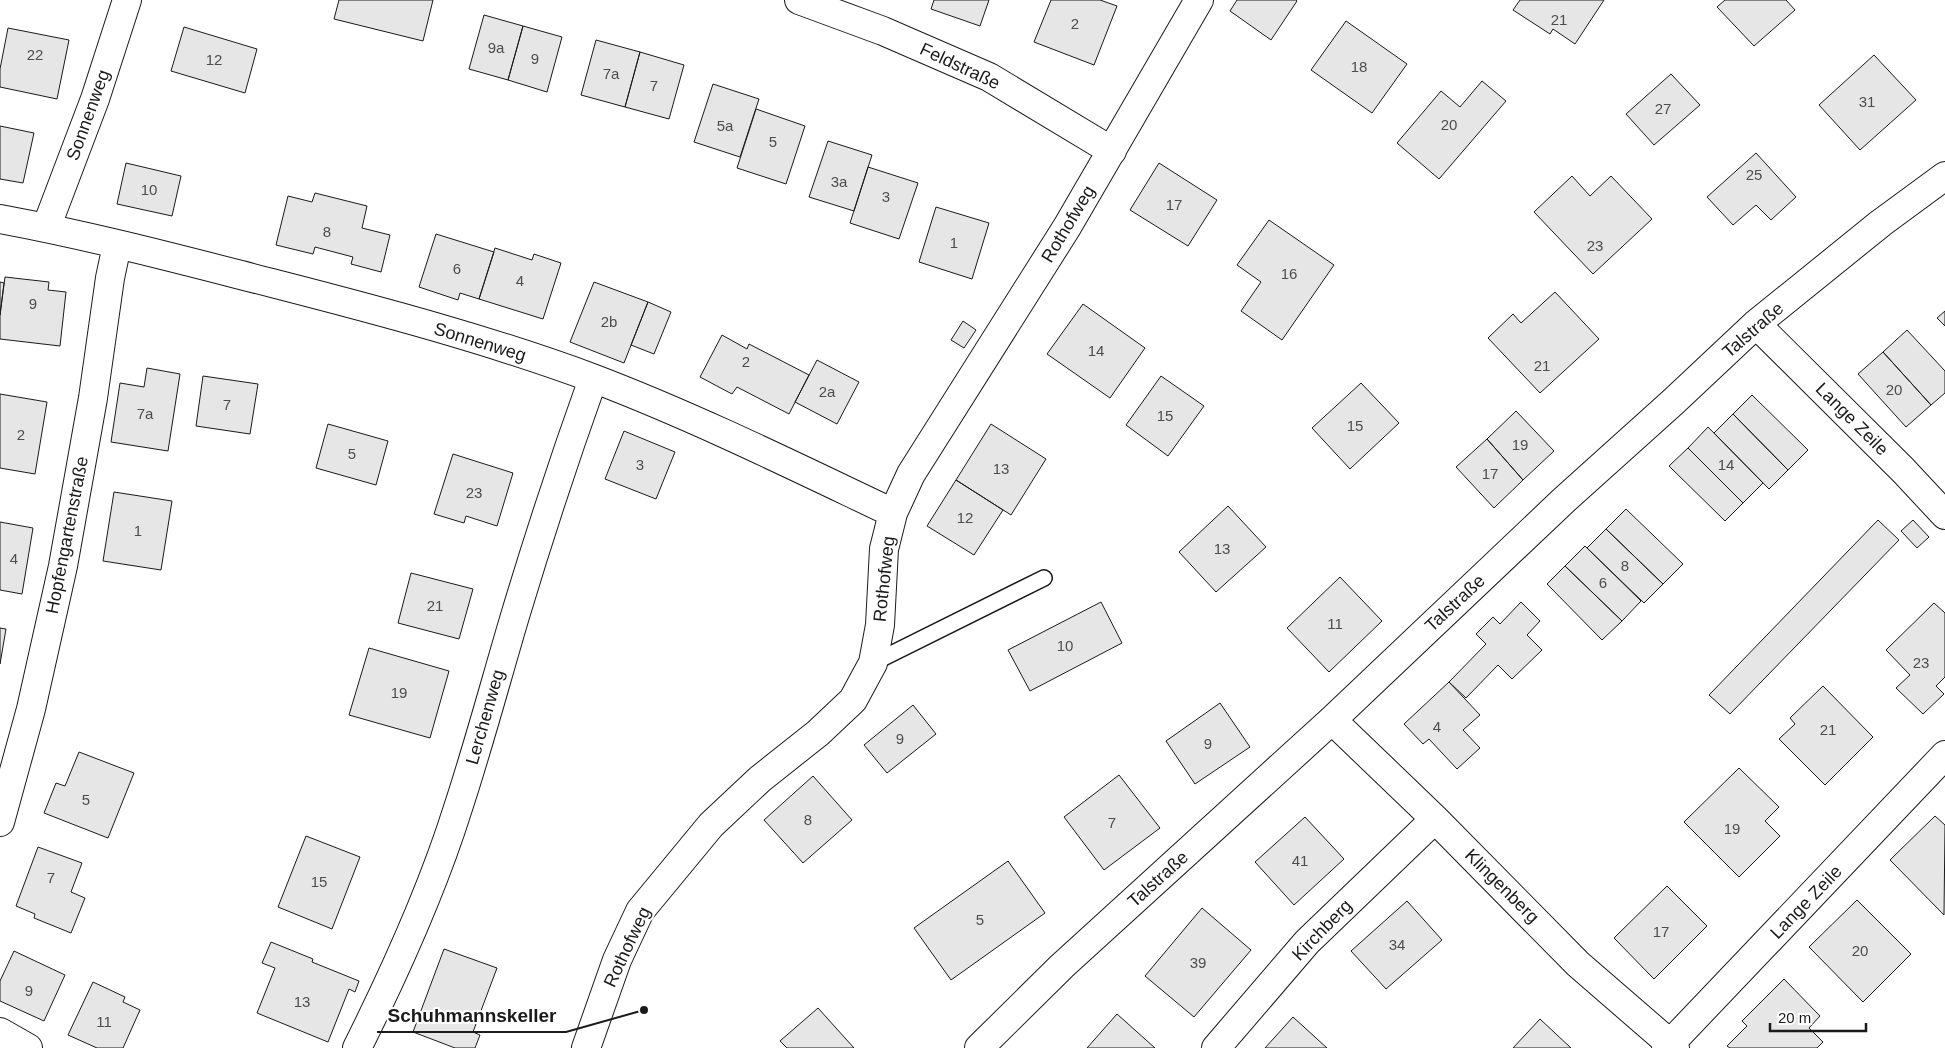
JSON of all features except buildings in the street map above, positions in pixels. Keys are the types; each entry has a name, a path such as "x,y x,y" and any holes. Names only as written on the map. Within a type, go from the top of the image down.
{"street":[{"name":"Sonnenweg","path":"46,228 95,99 127,0"},
{"name":"Feldstraße","path":"798,0 883,31 989,76 1112,150"},
{"name":"Rothofweg","path":"586,1048 617,960 640,911 710,825 760,779 818,733 853,700 873,663 880,624 884,549 893,513 911,474 1067,227 1199,0"},
{"name":"Talstraße","path":"979,1048 1062,966 1332,720 1563,501 1674,402 1756,324 1881,223 1945,176"},
{"name":"Sonnenweg","path":"0,219 117,245 337,300 479,340 593,379 660,405 748,444 893,513"},
{"name":"Hopfengartenstraße","path":"0,822 30,709 63,566 93,398 110,278 117,245"},
{"name":"Lange Zeile","path":"1756,324 1896,463 1945,515"},
{"name":"Lerchenweg","path":"357,1048 396,971 431,885 458,809 515,615 565,457 593,379"},
{"name":"Klingenberg","path":"1332,720 1435,819 1578,964 1671,1047"},
{"name":"Lange Zeile","path":"1671,1047 1945,755"},
{"name":"Kirchberg","path":"1216,1048 1307,942 1435,819"},
{"path":"0,1032 28,1048"}],"lane":[{"path":"873,663 1044,578"}],"place":[{"name":"Schuhmannskeller","path":"644,1010"}]}
